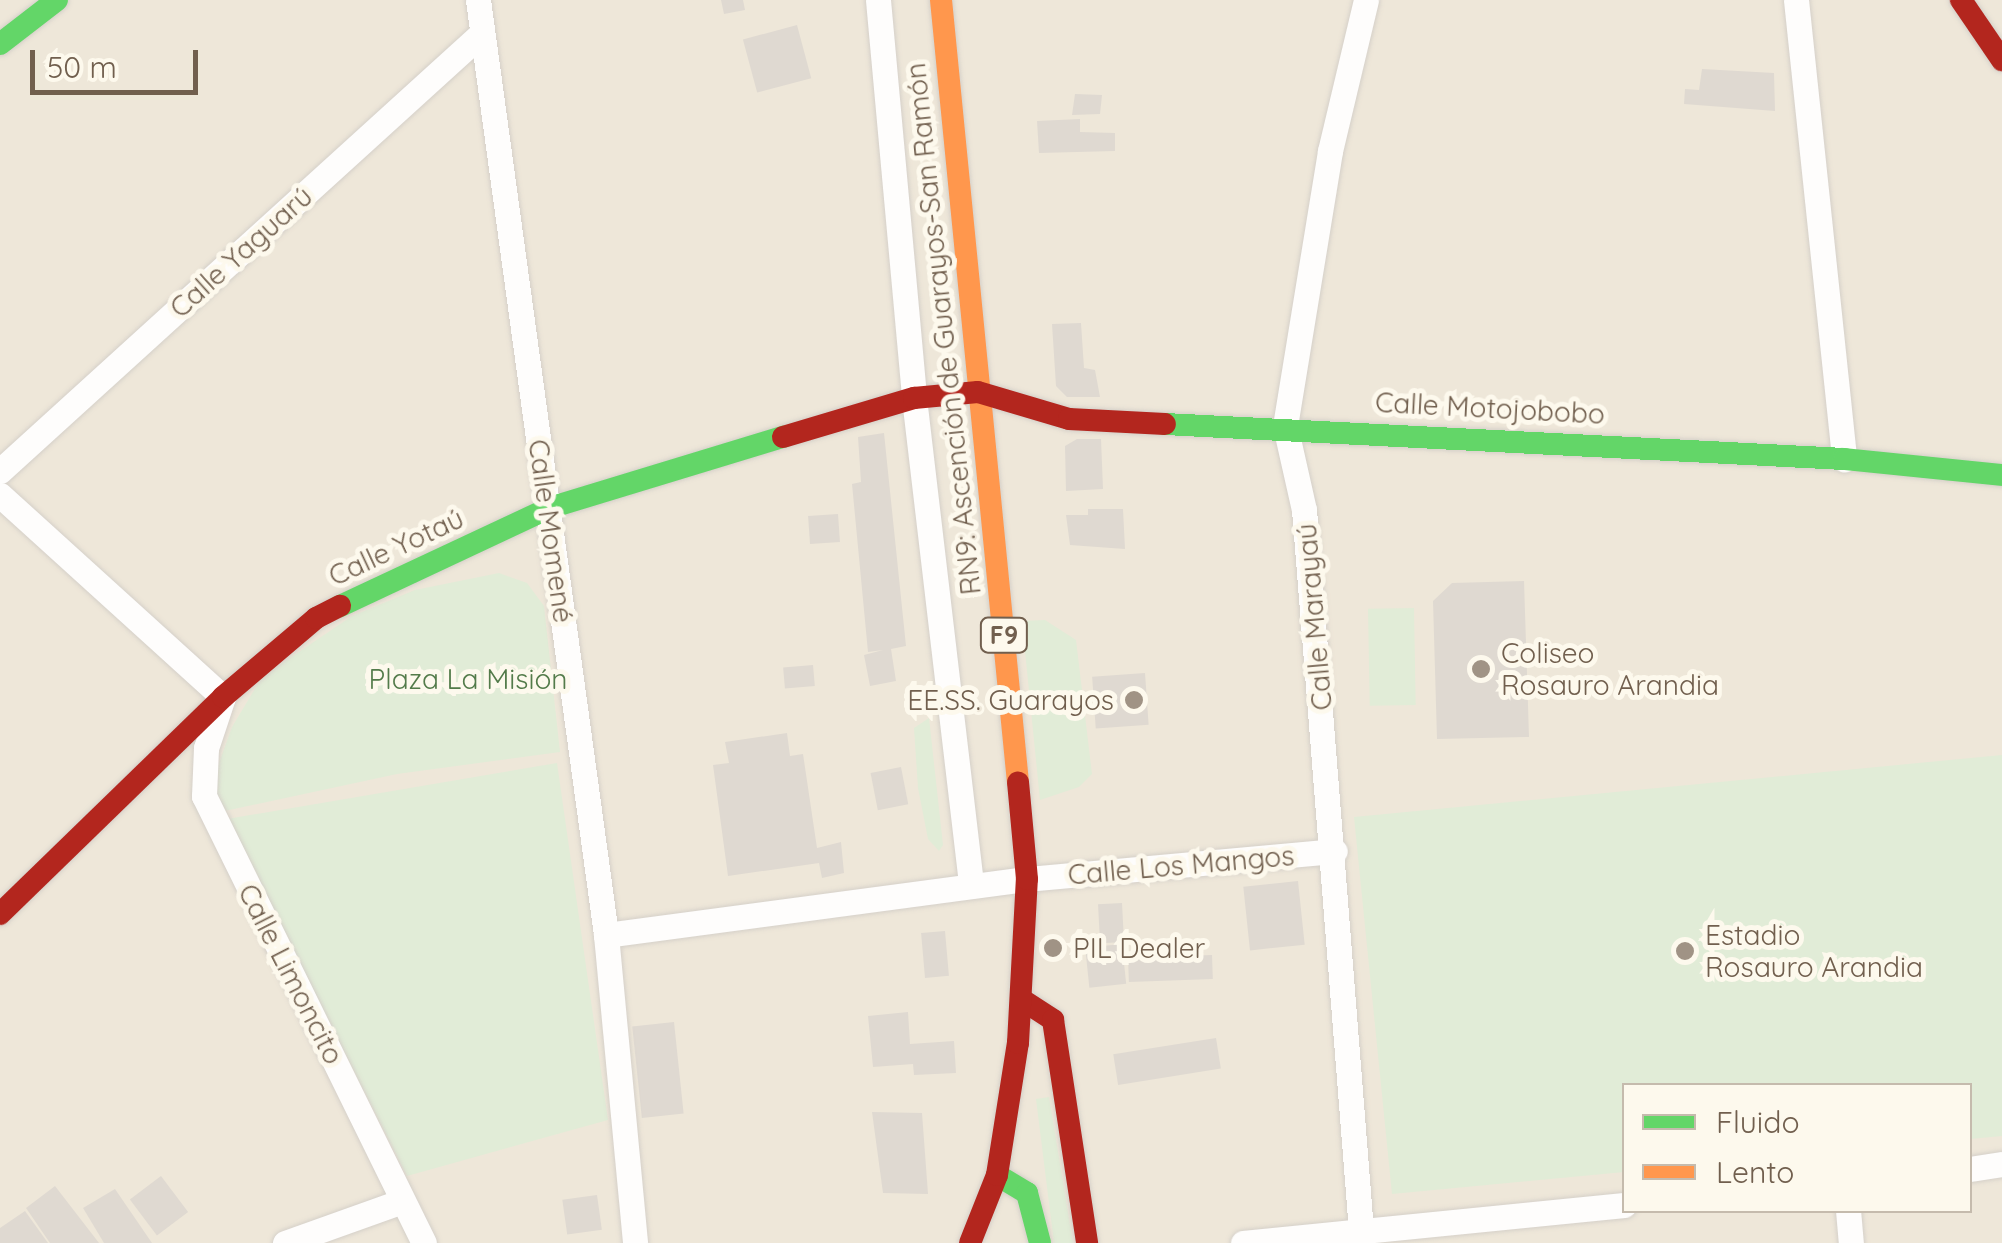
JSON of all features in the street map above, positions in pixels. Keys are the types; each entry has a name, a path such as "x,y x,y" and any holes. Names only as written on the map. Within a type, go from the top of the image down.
{"main road":[{"path":"0,44 57,0"},
{"name":"RN9: Ascención de Guarayos-San Ramón","path":"941,0 1027,880 1024,1001 997,1174 970,1243"},
{"path":"1960,0 2002,60"},
{"name":"Calle Yotaú","path":"0,914 223,696 316,618 549,508 914,398 978,392"},
{"name":"Calle Motojobobo","path":"978,392 1069,419 1285,426 1844,459 2002,474"},
{"path":"1024,1001 1053,1020 1087,1243"},
{"path":"997,1174 1028,1193 1040,1243"}],"street":[{"name":"Calle Momené","path":"478,0 606,935 635,1243"},
{"path":"878,0 914,398 972,886"},
{"name":"Calle Marayaú","path":"1361,1236 1335,851 1304,510 1285,426 1330,151 1366,0"},
{"path":"1796,0 1844,459"},
{"name":"Calle Yaguarú","path":"0,471 482,33"},
{"path":"0,495 223,696"},
{"name":"Calle Limoncito","path":"223,696 206,748 204,796 424,1243"},
{"name":"Calle Los Mangos","path":"606,935 972,886 1335,851"},
{"path":"1972,1168 2002,1164"},
{"path":"285,1243 402,1202"},
{"path":"1243,1243 1361,1236 1622,1204"},
{"path":"1848,1213 1852,1243"}],"shaded area":[{"path":"0,0 2002,0 2002,1243 0,1243"}],"green space":[{"name":"Plaza La Misión","path":"499,573 527,583 544,606 560,752 397,774 220,812 212,791 219,763 232,727 262,677 352,616 415,590"},
{"path":"1414,608 1416,705 1370,706 1368,609"},
{"path":"1045,620 1076,640 1092,774 1079,787 1040,800 1022,621"},
{"path":"929,718 943,845 939,851 928,839 918,788 914,728"},
{"name":"Estadio Rosauro Arandia","path":"2002,755 2002,1136 1972,1139 1972,1083 1622,1083 1622,1172 1392,1194 1354,817"},
{"path":"557,763 608,1120 407,1176 227,819"},
{"path":"1049,1097 1073,1243 1054,1243 1036,1099"}],"building":[{"path":"721,0 743,0 745,10 724,14"},
{"path":"797,25 811,78 757,93 743,39"},
{"path":"1702,69 1774,73 1775,111 1684,104 1685,89 1699,90"},
{"path":"1075,94 1102,95 1100,114 1072,115"},
{"path":"1080,119 1080,132 1115,133 1115,151 1039,153 1037,121"},
{"path":"1081,323 1084,368 1095,370 1100,397 1067,397 1056,386 1052,324"},
{"path":"884,433 906,646 891,649 896,681 870,686 864,655 883,650 868,652 852,484 861,482 858,437"},
{"path":"1077,439 1101,439 1103,489 1066,491 1065,446"},
{"path":"1088,509 1123,509 1125,549 1070,545 1066,515 1088,515"},
{"path":"838,514 840,542 810,544 808,516"},
{"name":"Coliseo Rosauro Arandia","path":"1524,581 1529,737 1437,739 1433,601 1452,583"},
{"path":"813,665 815,686 785,689 783,668"},
{"path":"1145,673 1149,725 1096,729 1092,677"},
{"path":"787,733 790,756 803,754 817,848 841,842 844,873 822,878 819,863 728,876 713,765 729,763 725,742"},
{"path":"901,767 908,804 878,810 871,773"},
{"path":"1298,881 1305,945 1250,950 1243,887"},
{"path":"1122,903 1124,942 1100,943 1098,904"},
{"path":"945,931 949,976 925,978 921,933"},
{"path":"1122,944 1126,984 1089,988 1085,948"},
{"path":"1212,955 1213,979 1129,982 1128,958"},
{"path":"908,1012 910,1044 954,1041 956,1073 914,1075 913,1064 873,1067 868,1016"},
{"path":"674,1022 684,1113 642,1118 632,1026"},
{"path":"1216,1038 1221,1069 1118,1085 1113,1054"},
{"path":"872,1112 922,1113 928,1194 883,1193"},
{"path":"161,1176 188,1212 157,1235 130,1199"},
{"path":"55,1186 99,1243 50,1243 26,1208"},
{"path":"115,1189 152,1243 104,1243 83,1208"},
{"path":"597,1195 602,1230 567,1235 562,1200"},
{"path":"25,1211 48,1243 0,1243 0,1228"}],"traffic: fast":[{"path":"0,44 57,0"},
{"path":"1165,424 1844,459 2002,475"},
{"path":"340,606 549,508 783,437"},
{"path":"997,1175 1027,1193 1040,1243"}],"traffic: slow":[{"path":"941,0 1018,782"}],"traffic: jam":[{"path":"1961,0 2002,60"},
{"path":"783,437 914,398 978,392 1069,419 1165,424"},
{"path":"0,914 223,697 316,618 340,606"},
{"path":"970,1243 997,1175 1018,1043 1027,879 1018,782"},
{"path":"1024,1001 1053,1020 1087,1243"}],"place":[{"name":"Coliseo Rosauro Arandia","path":"1481,669"},
{"name":"EE.SS. Guarayos","path":"1134,700"},
{"name":"PIL Dealer","path":"1053,948"},
{"name":"Estadio Rosauro Arandia","path":"1685,951"}]}
